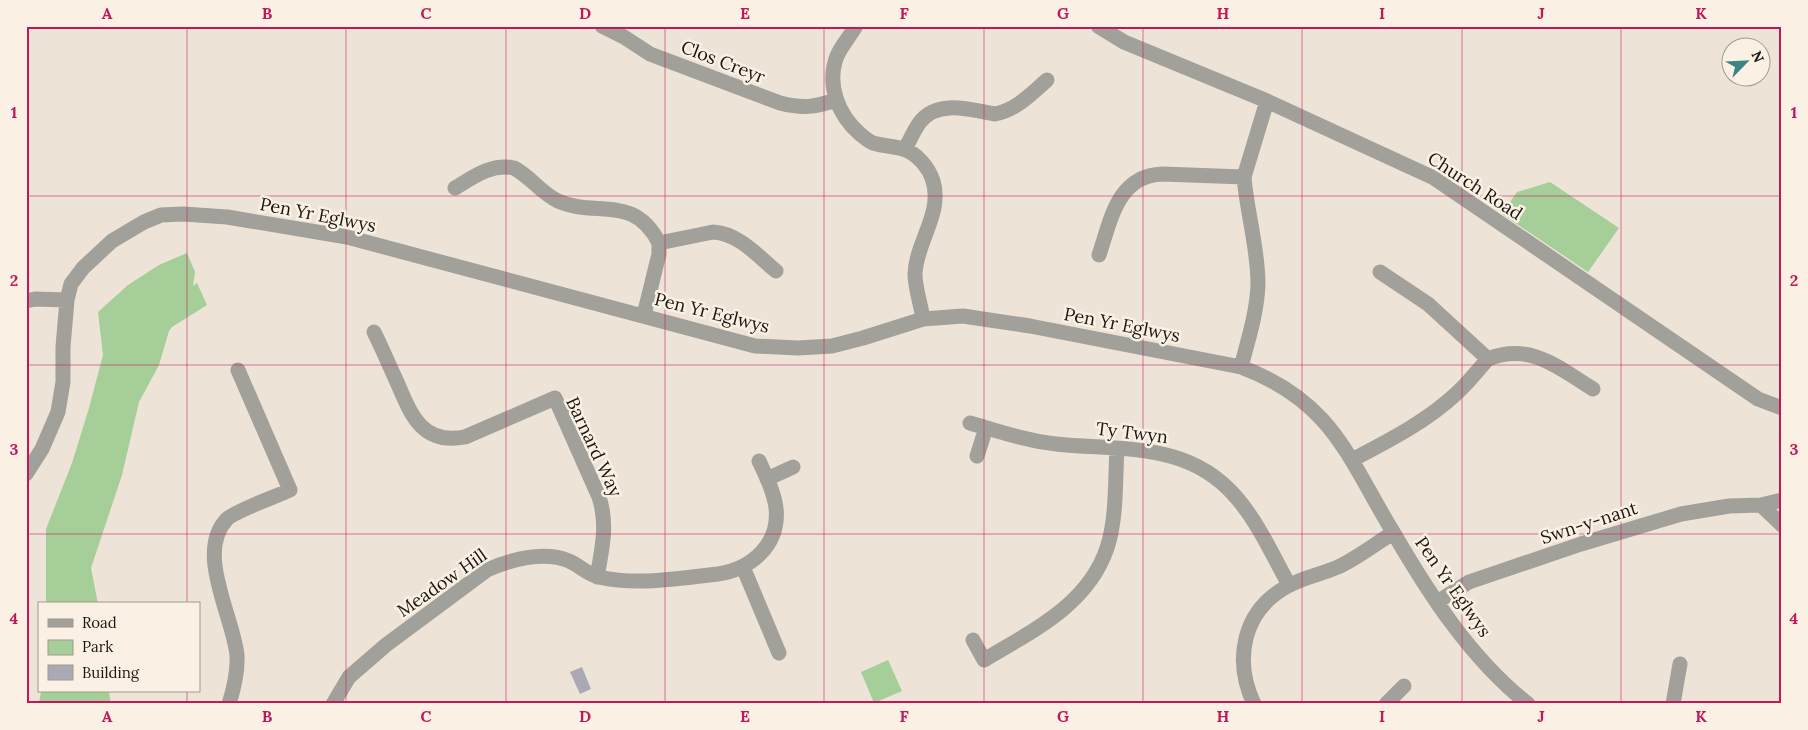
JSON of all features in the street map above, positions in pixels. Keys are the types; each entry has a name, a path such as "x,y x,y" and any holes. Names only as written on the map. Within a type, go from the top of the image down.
{"street":[{"name":"Clos Creyr","path":"602,26 624,37 650,54 780,104 796,107 814,106 836,100"},
{"path":"856,26 837,56 833,80 836,100 847,122 863,137 872,142 905,149 922,161 928,170 935,188 934,207 921,244 915,274 923,319"},
{"name":"Church Road","path":"1098,26 1124,42 1267,101 1434,178 1758,399 1782,408"},
{"path":"905,149 920,122 932,112 939,109 952,108 995,114 1016,106 1047,80"},
{"path":"1241,367 1256,311 1258,286 1257,263 1246,202 1244,177 1267,101"},
{"path":"455,188 495,167 514,168 558,201 572,205 624,211 646,224 659,243 659,254 644,315"},
{"path":"1099,255 1122,195 1135,181 1144,177 1162,174 1244,177"},
{"name":"Pen Yr Eglwys","path":"26,474 51,431 60,404 63,382 63,347 67,300 71,284 83,268 112,240 127,230 161,215 190,214 226,217 346,237 755,346 798,348 832,346 923,319 963,316 1030,326 1241,367 1272,380 1302,400 1329,427 1352,460 1393,532 1437,602 1474,651 1507,687 1528,704"},
{"path":"659,243 721,232 734,238 776,271"},
{"path":"1380,272 1428,304 1488,359"},
{"path":"26,301 35,299 67,300"},
{"name":"Barnard Way","path":"374,332 411,414 423,428 438,437 456,439 465,437 555,398 599,497 604,513 605,531 597,577"},
{"path":"1352,460 1392,439 1436,410 1457,393 1488,359 1512,353 1531,354 1593,389"},
{"path":"230,704 237,671 237,657 235,642 214,560 215,542 218,533 229,518 290,490 238,370"},
{"name":"Ty Twyn","path":"970,423 1054,444 1146,451 1170,455 1205,470 1220,481 1237,498 1251,518 1289,585"},
{"path":"978,456 986,428"},
{"path":"973,640 984,660 1045,623 1072,603 1085,588 1101,562 1107,547 1113,510 1117,449"},
{"path":"597,577 652,581 731,572 751,562 765,548 774,530 776,508 759,461"},
{"path":"767,479 793,467"},
{"name":"Swn-y-nant","path":"1437,602 1469,582 1581,544 1681,514 1729,506 1761,505 1782,500"},
{"path":"1761,505 1782,525"},
{"path":"1250,702 1244,675 1243,650 1246,636 1258,612 1267,601 1289,585 1339,566 1393,532"},
{"name":"Meadow Hill","path":"333,704 349,677 386,645 486,570 521,558 552,557 568,560 597,577"},
{"path":"742,567 779,653"},
{"path":"1673,704 1680,664"},
{"path":"1386,704 1404,686"}],"green space":[{"path":"1550,182 1619,228 1588,272 1502,214 1517,192"},
{"path":"187,253 195,272 193,286 197,283 207,305 172,327 169,331 159,365 139,402 122,475 91,568 98,602 46,602 46,529 72,463 103,355 98,312 128,285 159,265"},
{"path":"888,660 902,691 874,703 861,672"},
{"path":"41,692 109,692 111,704 39,704"}],"building":[{"path":"582,667 591,689 580,694 570,672"}]}
